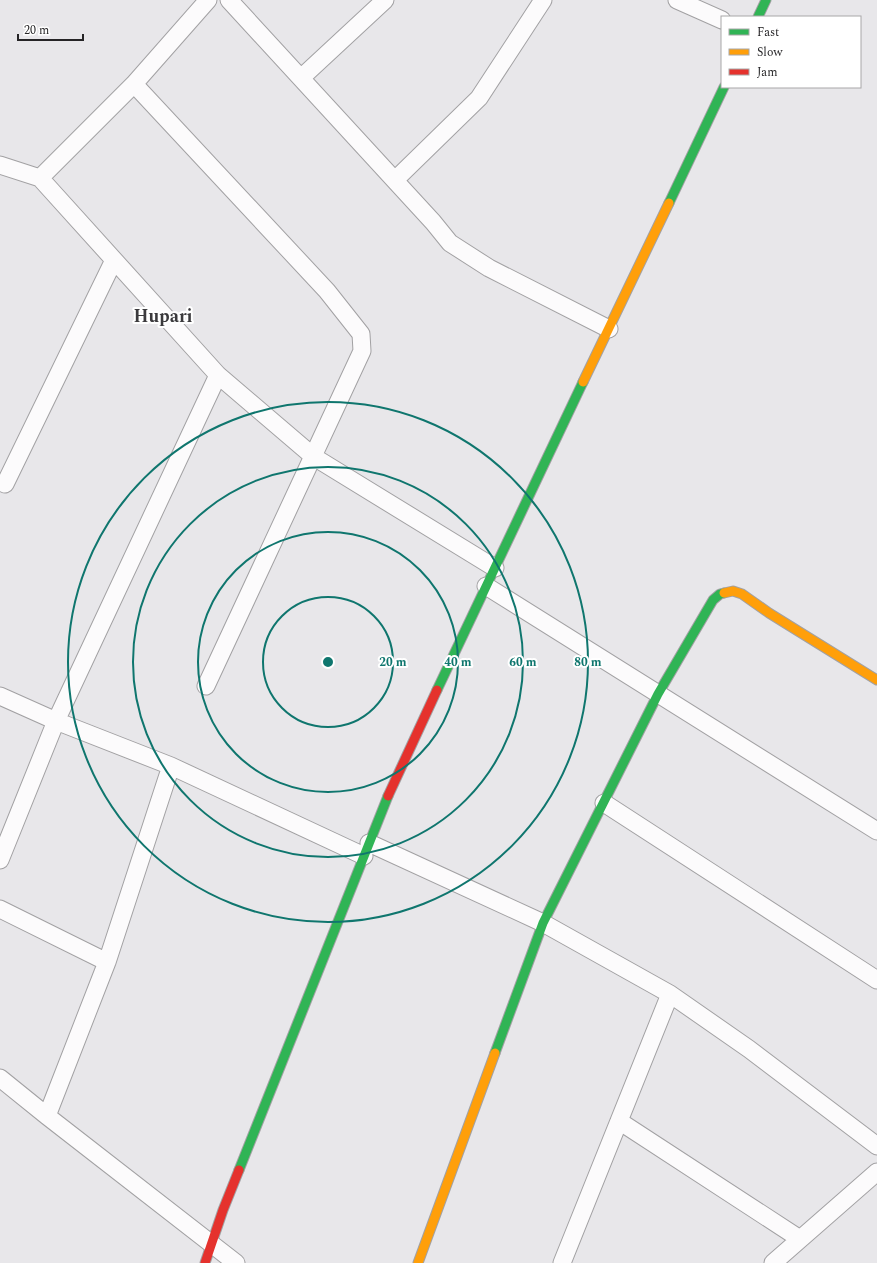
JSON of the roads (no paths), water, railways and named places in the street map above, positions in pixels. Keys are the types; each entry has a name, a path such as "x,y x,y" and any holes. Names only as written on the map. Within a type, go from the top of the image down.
{"main road":[{"path":"758,16 766,0"},
{"path":"206,1263 223,1210 393,784 415,734 724,88"},
{"path":"418,1263 543,923 658,694 714,600 720,594 733,590 742,594 769,613 877,680"}],"street":[{"path":"40,178 134,84 208,0"},
{"path":"229,0 395,180 450,243 489,268 609,329"},
{"path":"301,78 385,0"},
{"path":"395,180 479,98 543,0"},
{"path":"677,0 721,20"},
{"path":"134,84 327,291 361,334 362,352 206,686"},
{"path":"0,165 40,178 218,375 314,456 495,568"},
{"path":"4,484 114,260"},
{"path":"0,860 56,722 218,375"},
{"path":"486,586 877,831"},
{"path":"0,696 56,722 171,766 543,923 670,994 749,1049 877,1146"},
{"path":"47,1116 107,962 171,766"},
{"path":"604,803 877,980"},
{"path":"0,909 107,962"},
{"path":"562,1263 670,994"},
{"path":"0,1078 236,1263"},
{"path":"619,1121 800,1239"},
{"path":"773,1263 877,1172"}],"district":[{"name":"Hupari","path":"163,316"}]}
